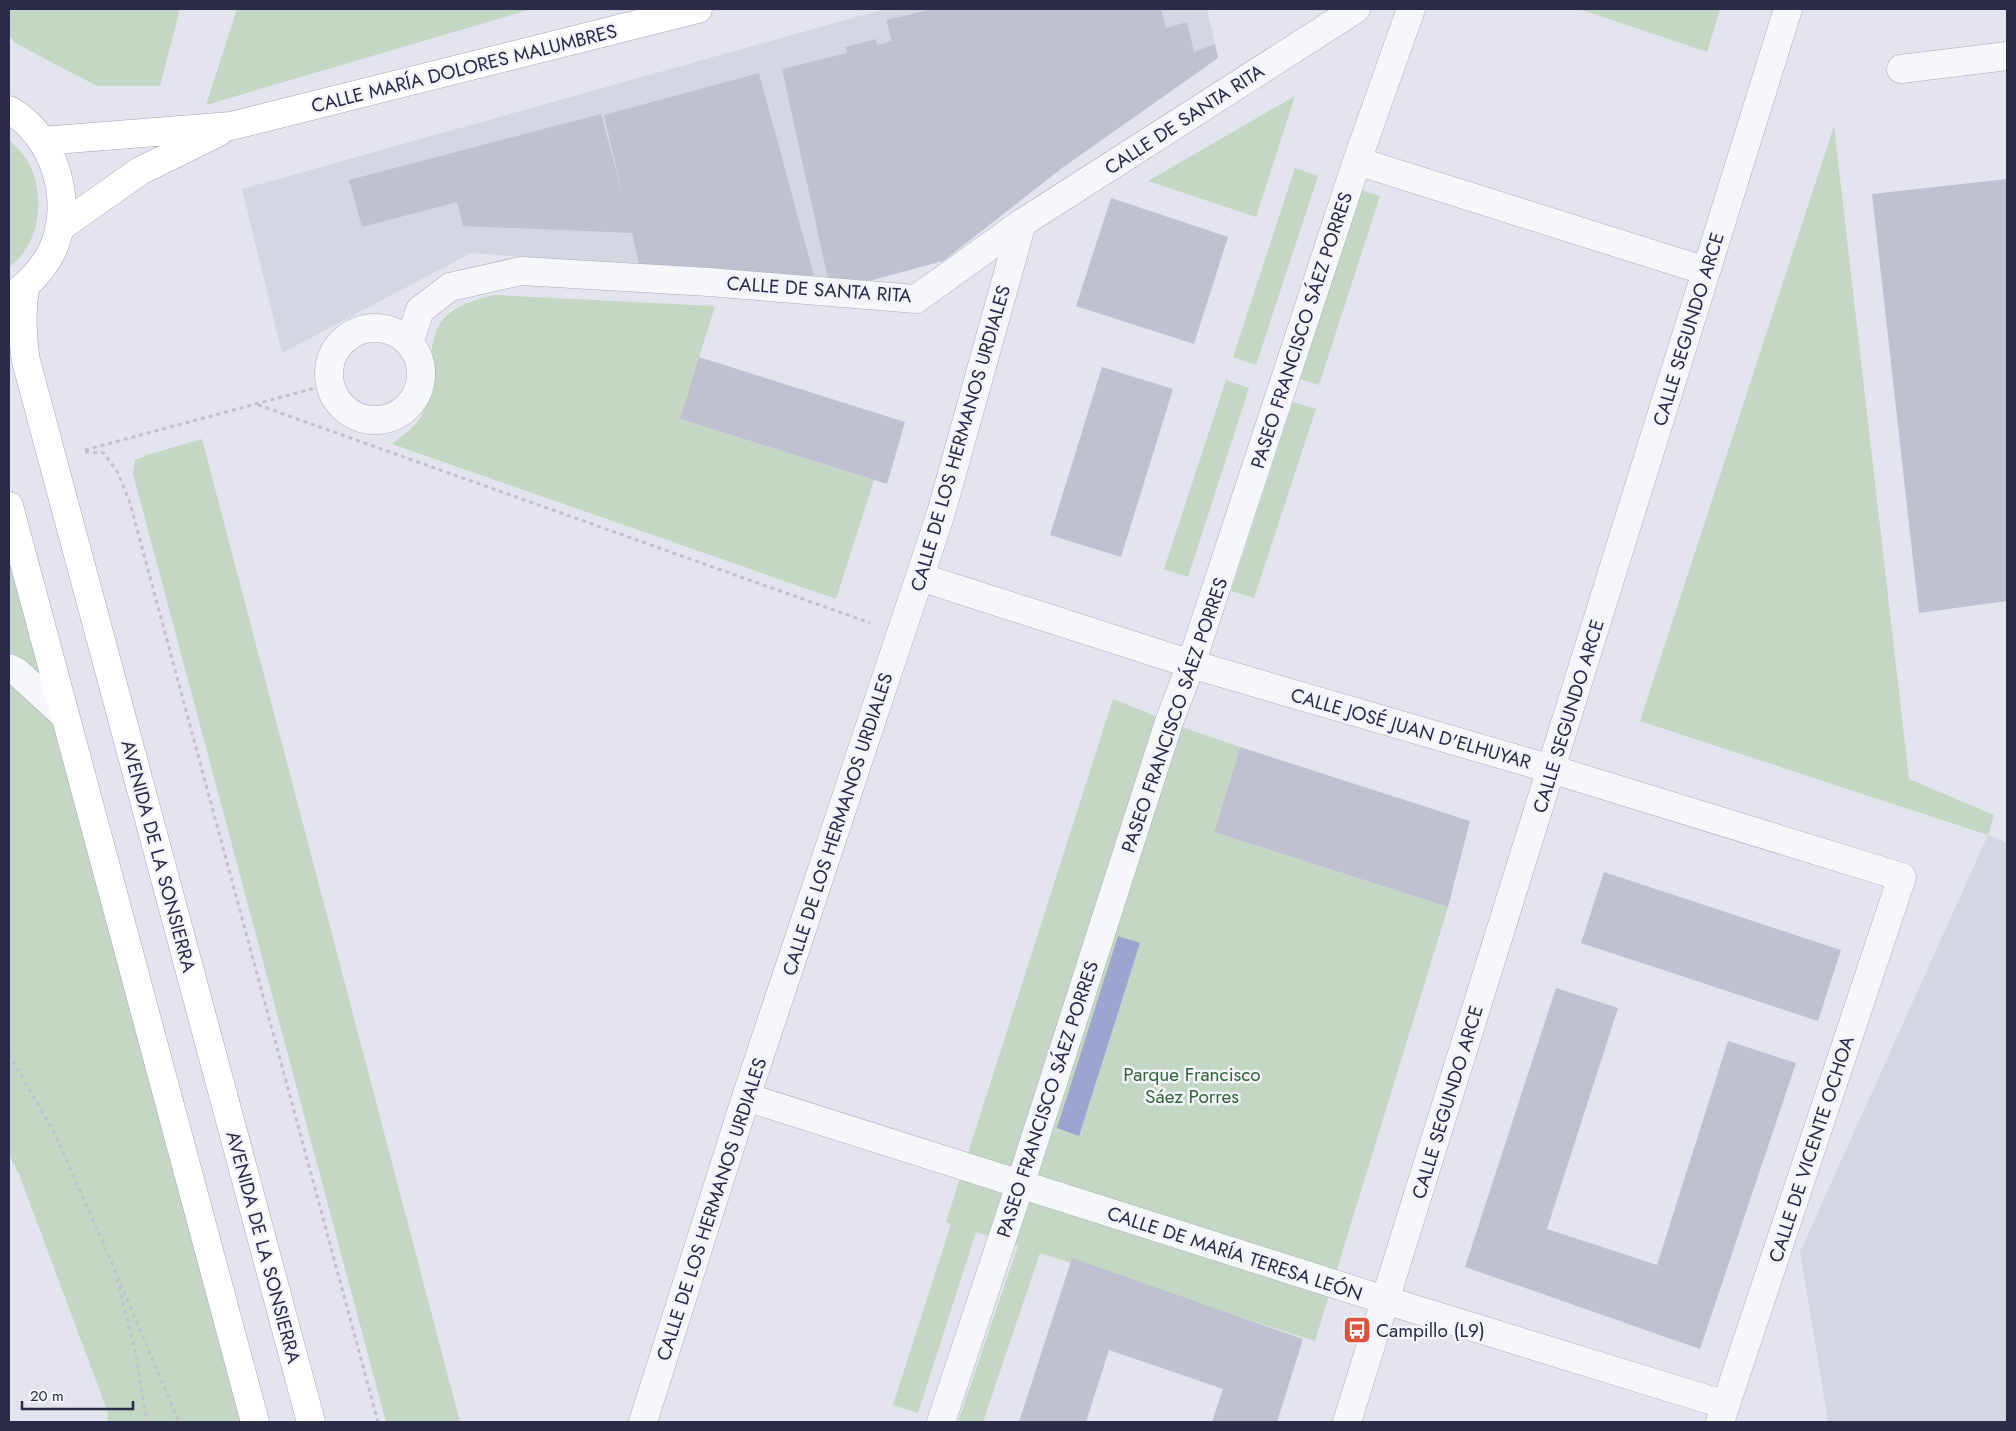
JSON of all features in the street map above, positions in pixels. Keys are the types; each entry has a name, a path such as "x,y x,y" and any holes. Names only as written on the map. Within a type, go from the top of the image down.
{"main road":[{"name":"CALLE MARÍA DOLORES MALUMBRES","path":"42,141 231,126 698,9"},
{"path":"9,110 18,115 42,141 56,168 61,197 59,228 52,250 40,270 17,293"},
{"name":"CALLE MARÍA DOLORES MALUMBRES","path":"59,228 140,171 231,126"},
{"name":"AVENIDA DE LA SONSIERRA","path":"17,293 22,308 21,332 26,361 311,1422"},
{"path":"9,506 255,1422"}],"street":[{"name":"CALLE DE SANTA RITA","path":"409,342 420,310 450,287 521,271 709,282 916,299 1022,224 1356,9"},
{"name":"PASEO FRANCISCO SÁEZ PORRES","path":"941,1422 1020,1185 1169,722 1191,664 1357,161 1411,9"},
{"name":"CALLE SEGUNDO ARCE","path":"1347,1422 1788,9"},
{"path":"1901,69 2007,56"},
{"path":"1357,161 1706,271"},
{"name":"CALLE DE LOS HERMANOS URDIALES","path":"643,1422 746,1097 942,512 1022,224"},
{"path":"368,328 383,328 398,333 409,342 418,356 421,370 420,385 414,399 403,410 390,418 375,420 360,417 346,410 336,398 330,384 329,369 333,354 342,342 354,333 368,328"},
{"name":"CALLE JOSÉ JUAN D'ELHUYAR","path":"920,577 1191,664 1551,769 1902,877"},
{"path":"9,668 17,672 64,715"},
{"name":"CALLE DE VICENTE OCHOA","path":"1723,1413 1902,877"},
{"name":"CALLE DE MARÍA TERESA LEÓN","path":"746,1097 1385,1300 1723,1413"}],"path":[{"path":"330,384 80,451 104,453 118,473 130,503 378,1422"},
{"path":"258,404 901,634"},
{"path":"9,1054 56,1136 179,1422"},
{"path":"114,1268 135,1350 147,1422"}],"shaded area":[{"path":"885,9 1207,9 1218,58 1062,168 943,261 828,279 471,253 282,353 242,189"},
{"path":"1988,835 2007,843 2007,1422 1828,1422 1800,1252"}],"green space":[{"path":"9,9 180,9 160,86 97,86 15,43 9,34"},
{"path":"237,9 532,9 206,105"},
{"path":"1579,9 1720,9 1707,52"},
{"path":"1295,96 1256,217 1148,181"},
{"path":"1834,126 1909,779 1994,815 1988,835 1640,721"},
{"path":"9,139 23,154 33,173 37,187 38,217 28,245 20,257 9,267"},
{"path":"1295,168 1318,176 1256,365 1233,357"},
{"path":"1357,189 1380,196 1319,385 1296,378"},
{"path":"494,295 715,306 680,419 874,480 836,599 392,444 420,419 428,401 432,347 440,323 456,309"},
{"path":"1226,380 1249,388 1188,577 1164,569"},
{"path":"1293,402 1316,409 1254,598 1231,591"},
{"path":"202,439 460,1422 386,1422 133,474 135,460"},
{"path":"9,506 255,1422 108,1422 107,1410 19,1174 9,1155"},
{"name":"Parque Francisco Sáez Porres","path":"1113,699 1185,728 1240,747 1214,832 1448,907 1315,1341 1040,1253 983,1422 958,1422 1018,1246 976,1232 918,1413 893,1405 951,1224 946,1222"}],"water":[{"path":"1118,936 1140,943 1079,1136 1057,1128"}],"building":[{"path":"933,9 1161,9 1166,28 1187,22 1194,52 1215,44 1218,58 1062,168 943,261 865,282 828,279 782,69 847,53 845,47 876,39 877,45 892,41 886,20"},
{"path":"759,73 814,276 639,264 632,233 463,226 457,202 362,227 349,180 601,114 623,196 604,115"},
{"path":"2007,179 2007,601 1919,613 1872,194"},
{"path":"1111,198 1228,237 1194,344 1076,306"},
{"path":"699,357 905,422 887,484 680,419"},
{"path":"1102,367 1173,389 1121,557 1050,535"},
{"path":"1240,747 1470,821 1448,907 1214,832"},
{"path":"1604,872 1841,950 1818,1021 1581,943"},
{"path":"1556,988 1618,1008 1547,1229 1657,1265 1728,1041 1796,1063 1700,1349 1465,1267"},
{"path":"1072,1258 1303,1339 1277,1422 1212,1422 1223,1389 1109,1350 1086,1422 1019,1422"}],"place":[{"name":"Campillo (L9)","path":"1357,1330"}]}
